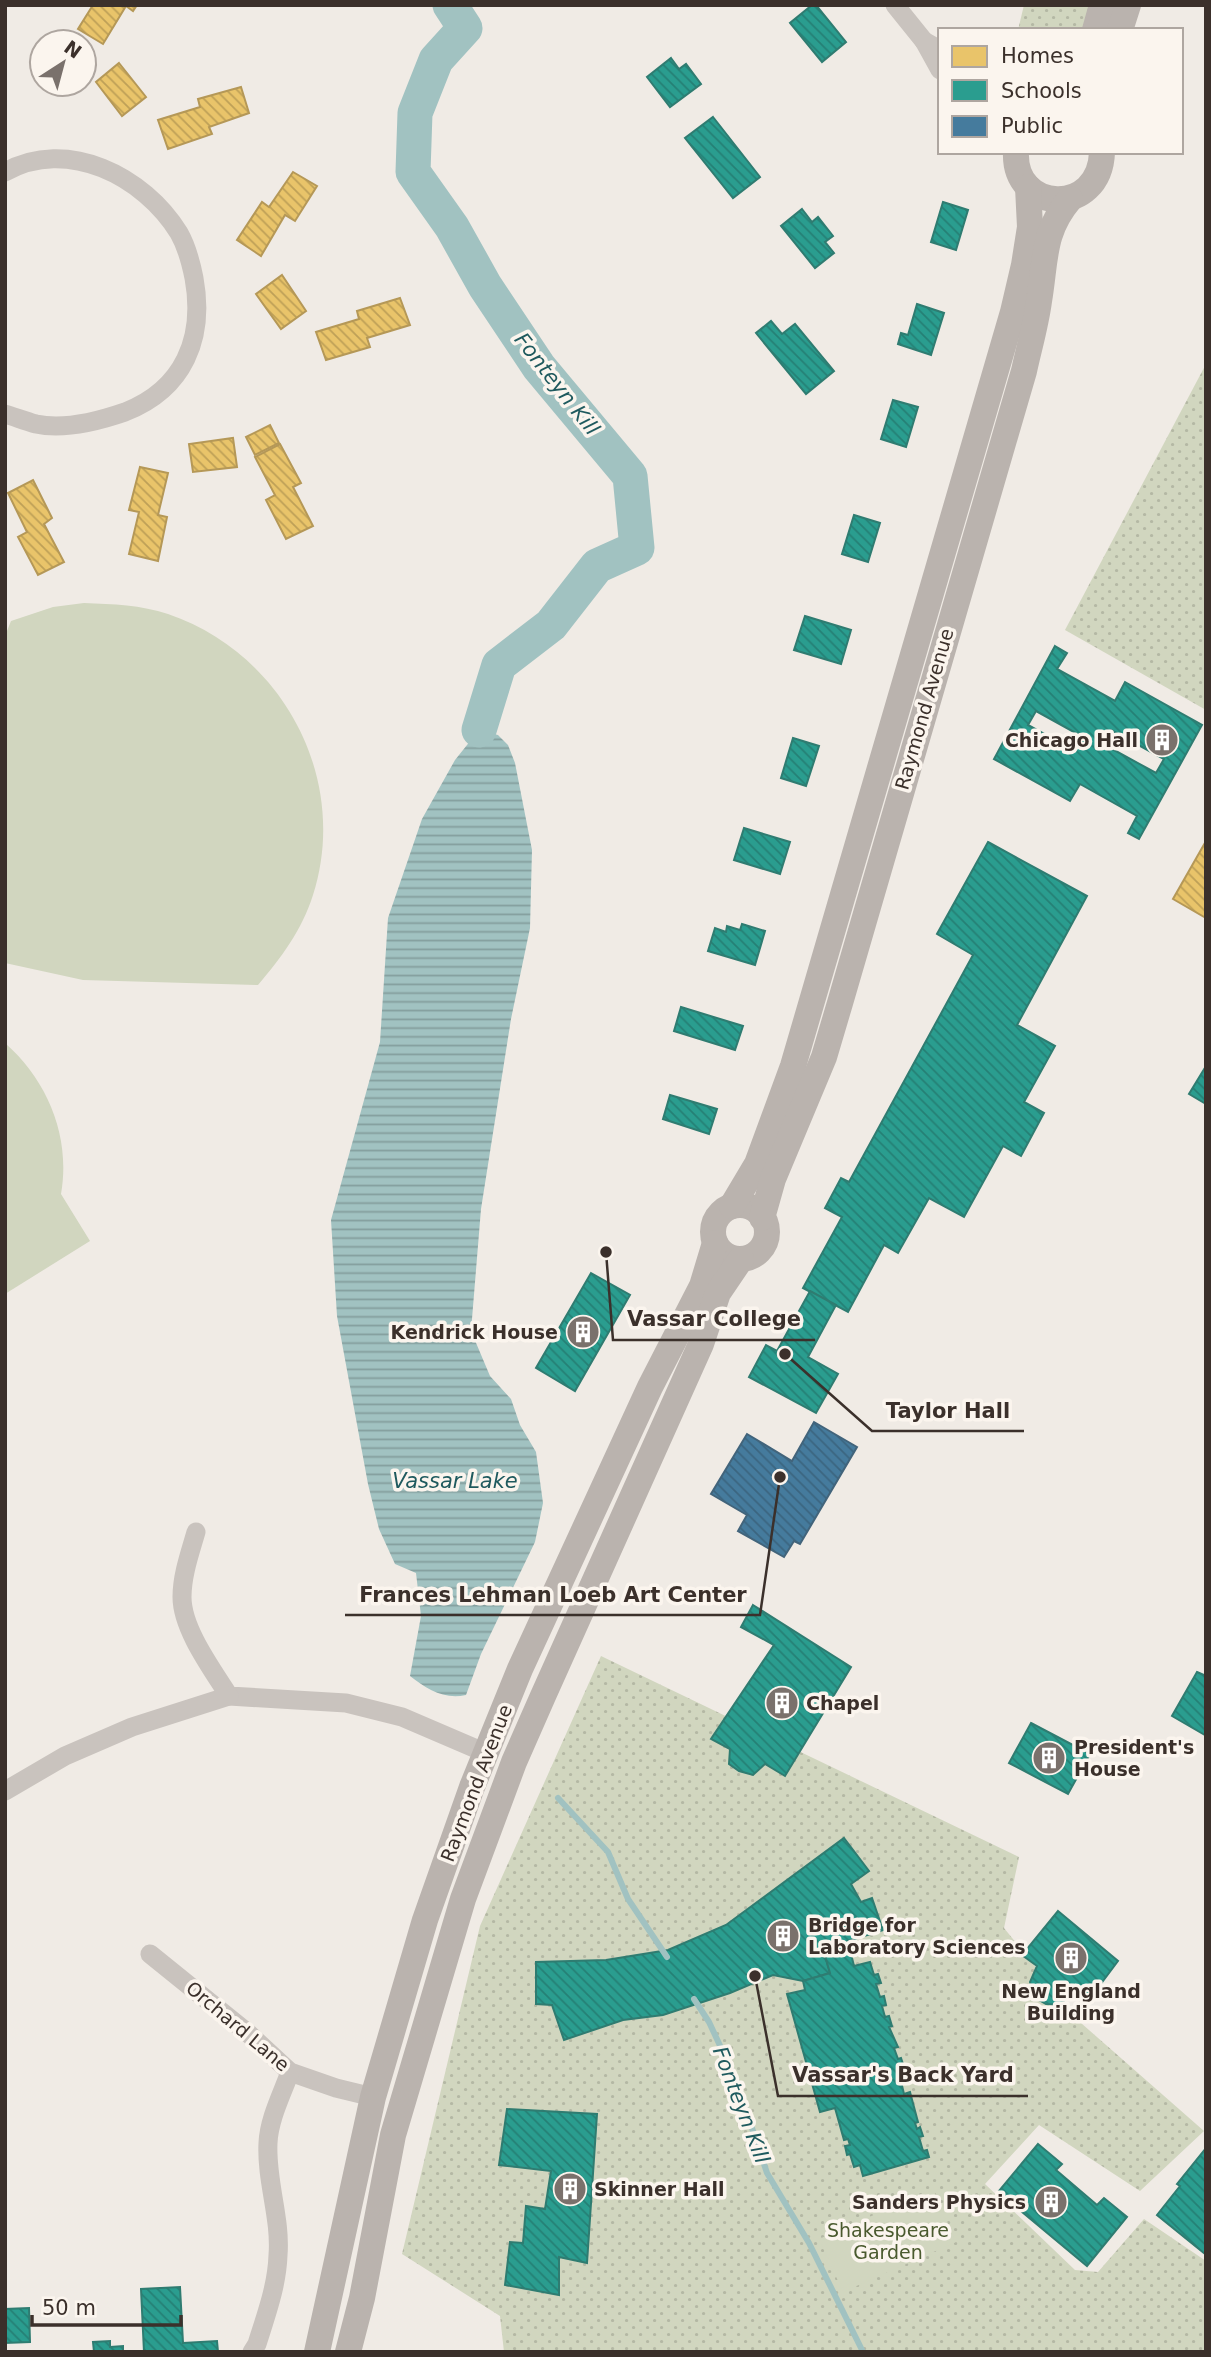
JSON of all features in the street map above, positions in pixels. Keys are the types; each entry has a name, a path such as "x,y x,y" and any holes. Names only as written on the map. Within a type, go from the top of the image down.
{"main road":[{"path":"1096,28 1102,5"},
{"path":"1121,28 1128,5"},
{"name":"Raymond Avenue","path":"317,2352 373,2097 425,1920 486,1754 520,1669 650,1387 702,1286 715,1243 713,1234 717,1218 732,1206 757,1164 793,1066 1013,312 1030,227 1028,187 1017,170 1016,154"},
{"name":"Raymond Avenue","path":"348,2352 362,2298 393,2135 463,1899 519,1751 701,1344 718,1293 741,1259 750,1257 764,1246 767,1231 762,1217 773,1179 824,1057 1024,371 1039,303 1049,233 1059,212 1070,199 1091,186 1098,176 1102,154"},
{"path":"1028,187 1041,196 1055,200 1070,199"},
{"path":"732,1206 752,1208 762,1217"},
{"path":"715,1243 726,1255 741,1259"}],"street":[{"path":"895,5 932,45 938,64"},
{"path":"5,172 16,166 48,159 76,159 121,176 142,191 166,214 180,235 191,261 197,293 198,320 190,355 180,370 163,389 139,406 92,421 65,425 38,424 5,414"},
{"path":"196,1532 185,1570 182,1599 187,1622 229,1696"},
{"path":"5,1791 65,1756 121,1731 229,1696 289,1702 346,1703 402,1717 486,1754"},
{"name":"Orchard Lane","path":"150,1954 249,2034 290,2072 373,2097"},
{"path":"252,2352 257,2344 275,2283 279,2253 276,2209 268,2168 268,2141 272,2121 290,2072"}],"green space":[{"path":"1024,5 1101,5 1092,28 1018,28"},
{"path":"1206,364 1206,710 1065,630"},
{"path":"84,603 127,605 158,611 209,633 244,658 274,689 298,726 314,765 322,808 322,851 313,895 303,920 283,954 258,985 83,980 5,963 5,636 11,621 53,607"},
{"path":"5,1043 33,1075 53,1111 63,1152 61,1194 90,1241 5,1294"},
{"path":"601,1656 1019,1857 1004,1928 1081,2023 1204,2131 1140,2191 1039,2125 985,2184 1075,2270 1098,2272 1144,2219 1206,2261 1206,2352 504,2352 500,2316 402,2254 480,1926"},
{"name":"Shakespeare Garden","path":"933,2189 956,2242 843,2292 819,2239"}],"water":[{"name":"Vassar Lake","path":"479,730 498,735 508,745 515,763 532,850 530,928 511,1019 481,1209 471,1331 490,1376 511,1399 520,1425 536,1452 543,1503 535,1542 481,1654 466,1695 450,1696 429,1689 410,1676 421,1616 416,1573 395,1564 379,1529 368,1484 337,1316 331,1220 380,1042 388,918 422,819 455,760"}],"building: Homes":[{"path":"93,5 137,5 133,11 126,6 103,44 98,41 98,28 79,28"},
{"path":"119,63 146,97 122,116 98,85 98,80"},
{"path":"241,87 249,113 209,127 212,134 168,149 158,120 200,107 198,99"},
{"path":"293,172 317,186 295,221 285,215 261,256 237,240 262,202 269,207"},
{"path":"282,275 306,311 281,329 256,294"},
{"path":"400,298 410,325 367,338 370,347 326,360 316,332 359,319 357,311"},
{"path":"270,425 279,443 255,455 246,437"},
{"path":"233,438 237,467 193,472 189,444"},
{"path":"280,444 301,483 293,487 313,526 286,539 266,500 275,495 255,457"},
{"path":"140,467 168,473 158,515 167,517 158,561 129,554 139,512 129,510"},
{"path":"33,480 52,518 44,524 64,562 38,575 18,537 27,532 8,493"},
{"path":"1206,841 1206,918 1173,899"}],"building: Schools":[{"path":"812,5 816,5 846,42 822,62 790,23"},
{"path":"671,58 679,69 686,64 701,84 670,107 647,77"},
{"path":"713,117 760,177 733,198 685,138"},
{"path":"943,202 968,210 956,250 931,242"},
{"path":"802,209 812,222 818,217 833,236 825,242 834,253 815,268 781,226"},
{"path":"917,304 944,313 931,355 898,344 901,333 908,335"},
{"path":"771,321 782,334 795,324 834,371 806,394 756,333"},
{"path":"893,400 918,407 906,447 881,439"},
{"path":"854,515 880,523 868,562 842,554"},
{"path":"805,616 851,630 841,664 794,650"},
{"name":"Chicago Hall","path":"1055,646 1067,653 1057,669 1115,701 1125,682 1202,725 1139,839 1128,833 1137,816 1080,784 1070,801 994,759","holes":["1036,711 1083,737 1075,751 1028,725","1111,730 1164,759 1156,773 1103,744"]},
{"path":"793,738 819,746 806,786 781,778"},
{"path":"744,828 790,842 780,874 734,860"},
{"path":"988,842 1087,896 1017,1025 1055,1046 1024,1102 1044,1113 1021,1156 1003,1146 964,1217 929,1198 898,1253 884,1245 848,1312 803,1288 842,1217 825,1208 841,1178 849,1182 973,955 937,934"},
{"path":"742,924 765,931 755,965 708,951 715,928 726,932 727,926 740,930"},
{"path":"681,1007 743,1026 735,1050 674,1031"},
{"path":"1206,1066 1206,1104 1189,1094"},
{"path":"670,1095 717,1109 709,1134 663,1119"},
{"name":"Kendrick House","path":"591,1273 630,1295 575,1391 536,1368"},
{"path":"810,1291 836,1305 808,1357 838,1374 816,1413 749,1377 766,1345 777,1351"},
{"name":"Chapel","path":"753,1605 851,1667 785,1776 765,1764 753,1775 739,1771 729,1764 730,1749 711,1739 774,1645 741,1627"},
{"path":"1197,1672 1206,1676 1205,1735 1172,1716"},
{"name":"President's House","path":"1031,1723 1090,1754 1068,1794 1009,1763"},
{"name":"Bridge for Laboratory Sciences","path":"844,1838 869,1871 851,1884 861,1902 872,1898 883,1930 823,1949 830,1973 803,1981 773,1975 730,1993 663,2015 623,2020 564,2040 552,2005 536,2004 536,1962 606,1960 668,1950 726,1925"},
{"name":"New England Building","path":"1058,1911 1118,1961 1085,2005 1071,1993 1060,2005 1046,2004 1034,1997 1030,1982 1037,1966 1022,1955"},
{"path":"848,1942 854,1966 870,1962 874,1975 878,1974 881,1983 876,1984 880,1997 884,1996 886,2005 882,2006 885,2017 889,2016 892,2026 889,2027 898,2047 894,2048 904,2067 898,2069 904,2094 910,2092 918,2122 915,2123 917,2129 920,2127 923,2136 919,2137 923,2151 927,2150 929,2157 863,2176 860,2165 854,2167 850,2154 847,2155 845,2146 850,2145 848,2139 844,2140 835,2108 820,2112 787,1994 805,1990 803,1981 830,1973 823,1949"},
{"name":"Skinner Hall","path":"507,2109 597,2114 587,2263 559,2257 559,2295 505,2285 510,2242 523,2243 526,2206 545,2209 551,2171 499,2165"},
{"name":"Sanders Physics","path":"1038,2144 1062,2164 1056,2170 1097,2205 1104,2198 1127,2217 1087,2266 998,2192"},
{"path":"1206,2148 1205,2254 1157,2215 1180,2186 1177,2184"},
{"path":"180,2287 183,2343 217,2341 218,2352 144,2352 141,2289"},
{"path":"29,2308 30,2342 5,2343 5,2309"},
{"path":"110,2341 110,2347 123,2346 123,2352 94,2352 93,2342"}],"building: Public":[{"path":"814,1422 857,1447 800,1544 794,1541 784,1557 738,1531 747,1515 711,1494 747,1434 792,1461"}],"waterway":[{"name":"Fonteyn Kill","path":"450,5 465,28 436,60 415,113 413,172 452,227 485,286 539,367 630,476 637,548 597,566 551,625 499,665 479,730"},
{"name":"Fonteyn Kill","path":"558,1798 608,1852 628,1899 667,1957"},
{"name":"Fonteyn Kill","path":"694,1999 709,2022 736,2080 767,2173 809,2243 863,2352"}],"place":[{"name":"Chicago Hall","path":"1162,740"},
{"name":"Vassar College","path":"606,1252"},
{"name":"Kendrick House","path":"583,1332"},
{"name":"Taylor Hall","path":"785,1354"},
{"name":"Frances Lehman Loeb Art Center","path":"780,1477"},
{"name":"Chapel","path":"782,1703"},
{"name":"President's House","path":"1049,1758"},
{"name":"Bridge for Laboratory Sciences","path":"783,1936"},
{"name":"New England Building","path":"1071,1958"},
{"name":"Vassar's Back Yard","path":"755,1976"},
{"name":"Skinner Hall","path":"570,2189"},
{"name":"Sanders Physics","path":"1051,2202"}]}
